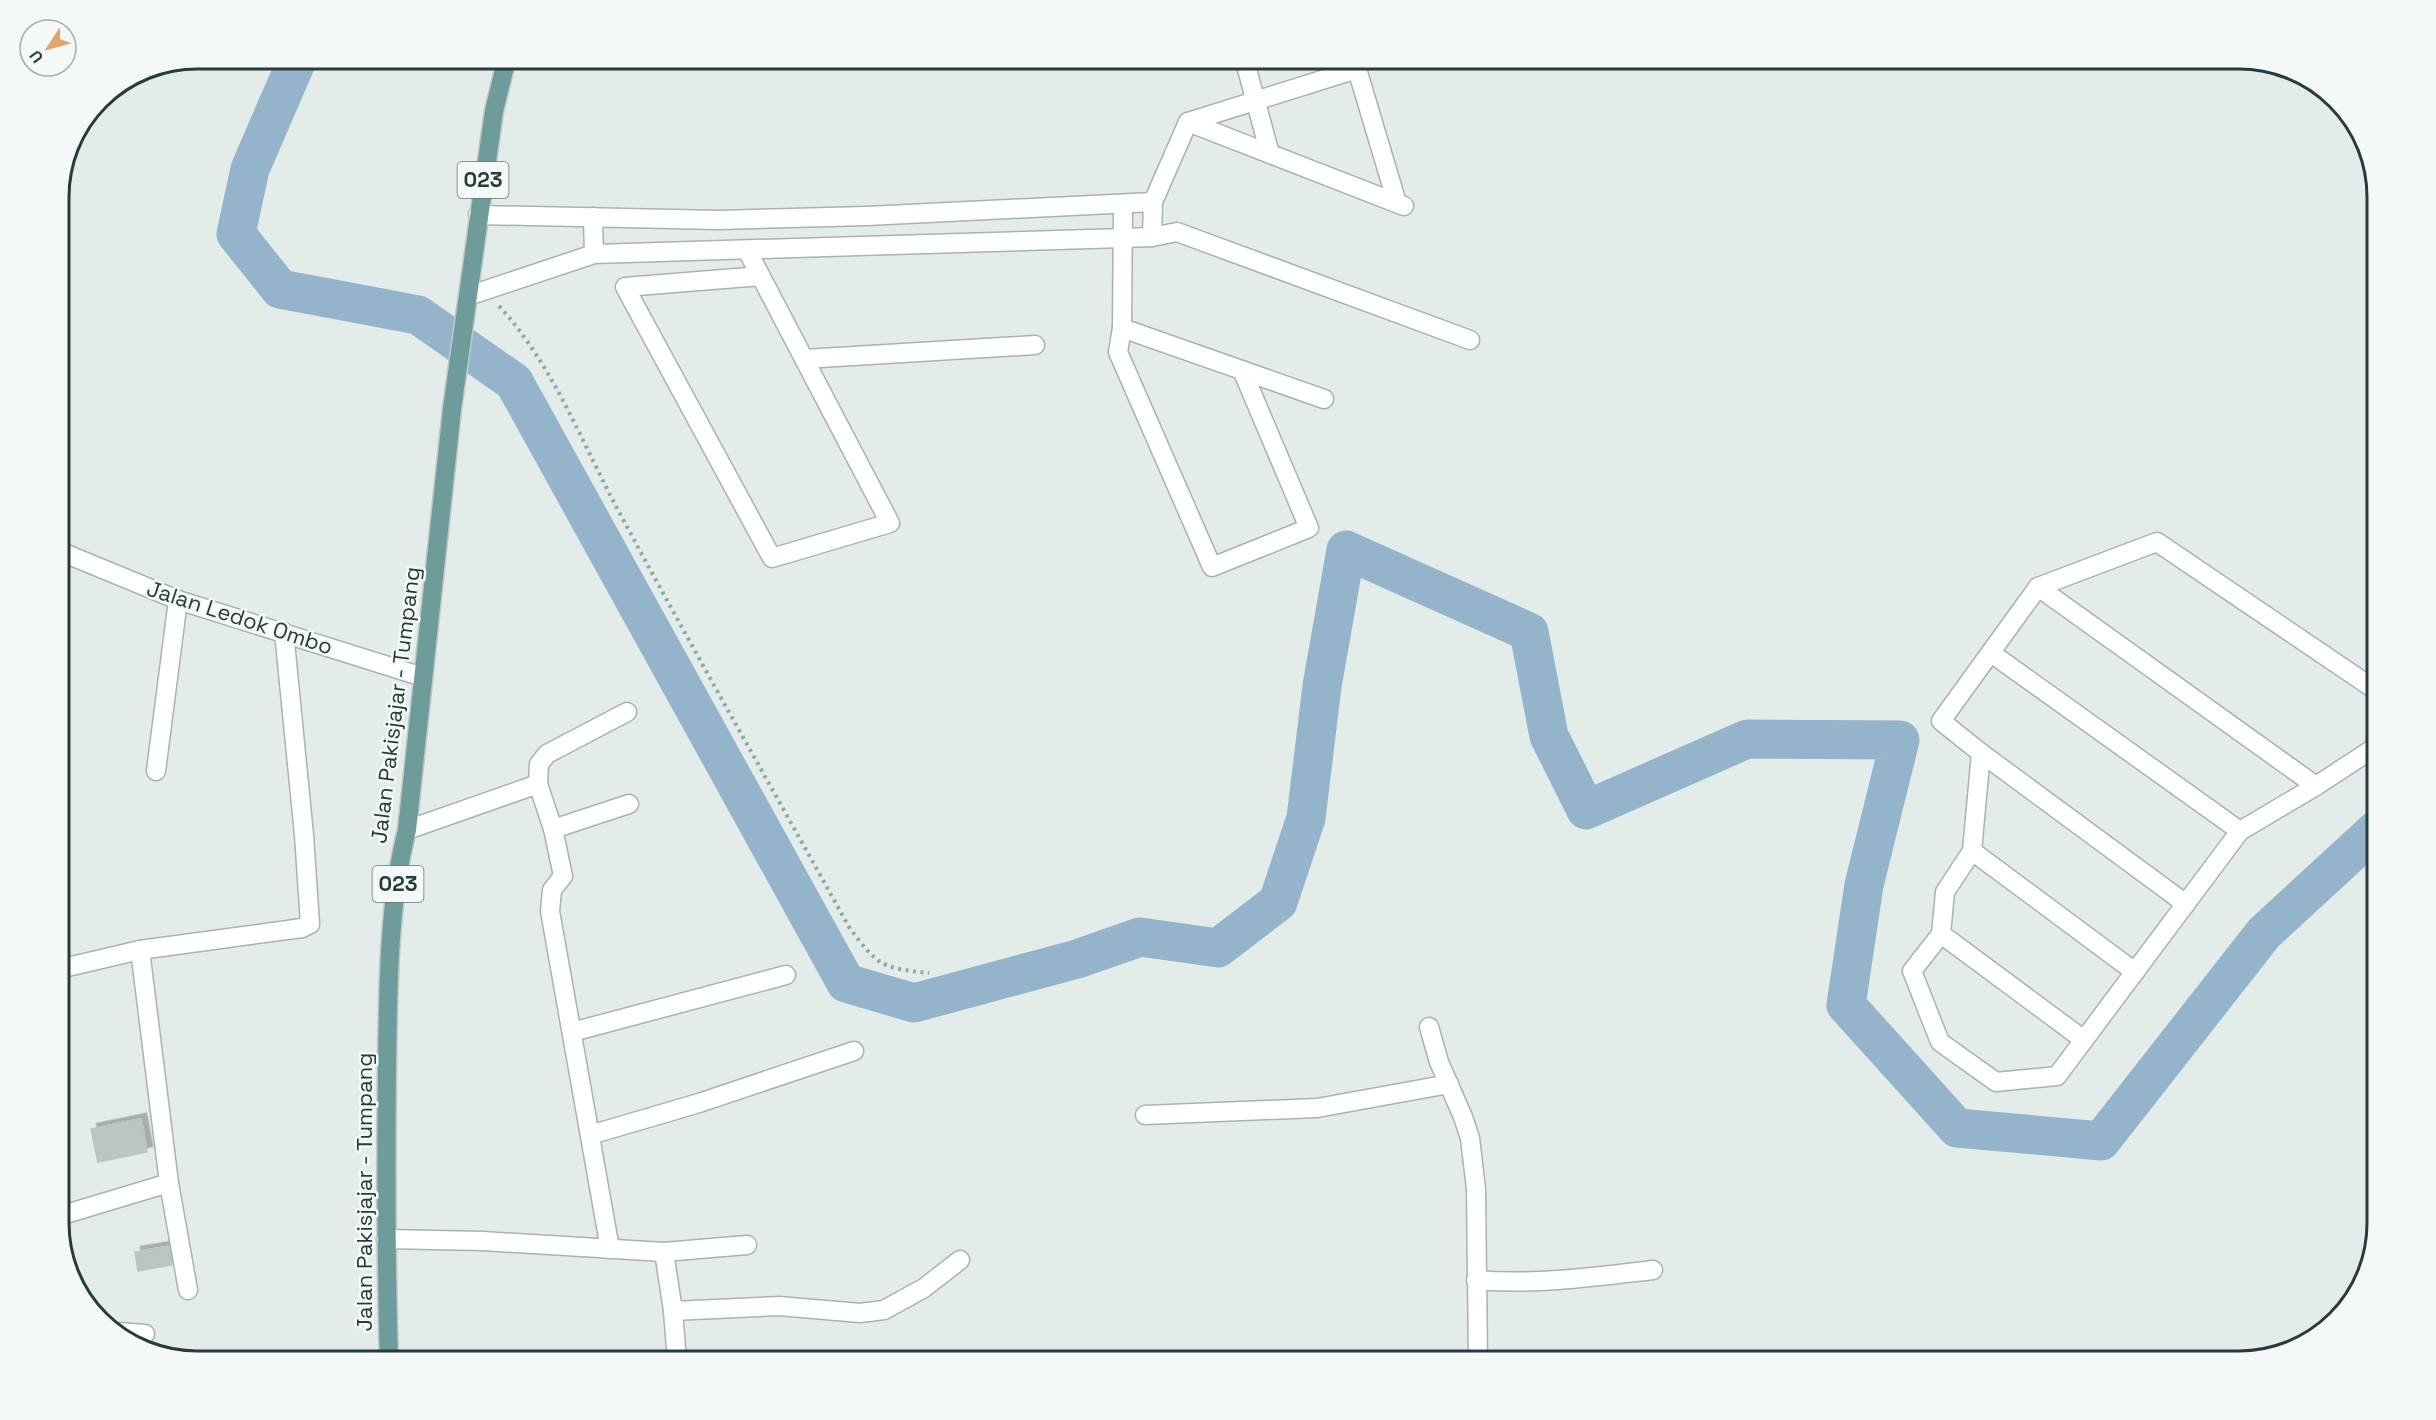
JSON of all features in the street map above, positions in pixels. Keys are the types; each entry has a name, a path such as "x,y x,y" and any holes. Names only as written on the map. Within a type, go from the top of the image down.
{"main road":[{"name":"Jalan Pakisjajar - Tumpang","path":"389,1351 386,1239 388,1028 392,939 402,849 407,830 452,408 478,215 495,105 504,69"}],"street":[{"path":"1247,69 1269,154"},
{"path":"1152,237 1153,202 1188,122 1357,69 1402,206 1188,122"},
{"path":"478,215 718,220 867,216 1153,202"},
{"path":"1123,204 1122,328 1118,352 1212,567 1309,528 1242,370"},
{"path":"1029,209 1031,241"},
{"path":"867,216 868,246"},
{"path":"592,217 594,254"},
{"path":"718,220 719,250"},
{"path":"467,300 594,254 1152,237 1177,232 1470,340"},
{"path":"747,250 761,276 890,523 772,558 625,287 761,276"},
{"path":"1122,328 1324,399"},
{"path":"804,359 1035,345"},
{"path":"2186,904 1941,721 2038,587 2157,542 2367,683"},
{"name":"Jalan Ledok Ombo","path":"69,555 178,600 423,677"},
{"path":"2038,587 2316,786"},
{"path":"156,771 178,600"},
{"path":"69,967 140,950 302,928 310,924 304,835 284,632"},
{"path":"1991,653 2240,831"},
{"path":"610,1249 550,911 552,890 563,876 553,829 538,784 539,764 547,754 627,712"},
{"path":"1981,753 1972,851 1945,892 1941,934 1912,971 1940,1042 1996,1082 2057,1076 2240,831 2367,754"},
{"path":"407,830 538,784"},
{"path":"553,829 629,804"},
{"path":"1972,851 2135,972"},
{"path":"1941,934 2084,1040"},
{"path":"140,950 169,1183 188,1290"},
{"path":"572,1032 786,975"},
{"path":"1430,1027 1440,1062 1470,1138 1476,1189 1478,1351"},
{"path":"590,1135 699,1103 854,1051"},
{"path":"1145,1115 1317,1108 1449,1084"},
{"path":"69,1213 169,1183"},
{"path":"386,1239 482,1240 664,1252 747,1245"},
{"path":"664,1252 676,1351"},
{"path":"673,1311 779,1306 860,1313 884,1310 924,1288 960,1260"},
{"path":"1476,1280 1515,1283 1569,1280 1653,1270"},
{"path":"132,1333 145,1334"}],"path":[{"path":"495,301 527,342 558,390 617,509 849,927 879,962 894,969 929,973"}],"building":[{"path":"141,1119 147,1152 98,1162 91,1129"},
{"path":"169,1246 172,1265 138,1271 135,1252"}],"waterway":[{"path":"293,69 250,169 236,234 280,289 418,315 514,382 846,983 914,1003 1077,959 1140,937 1218,948 1278,902 1306,818 1322,686 1346,550 1529,632 1549,736 1586,810 1747,739 1900,740 1864,885 1846,1005 1957,1128 2101,1141 2264,933 2367,838"}]}
